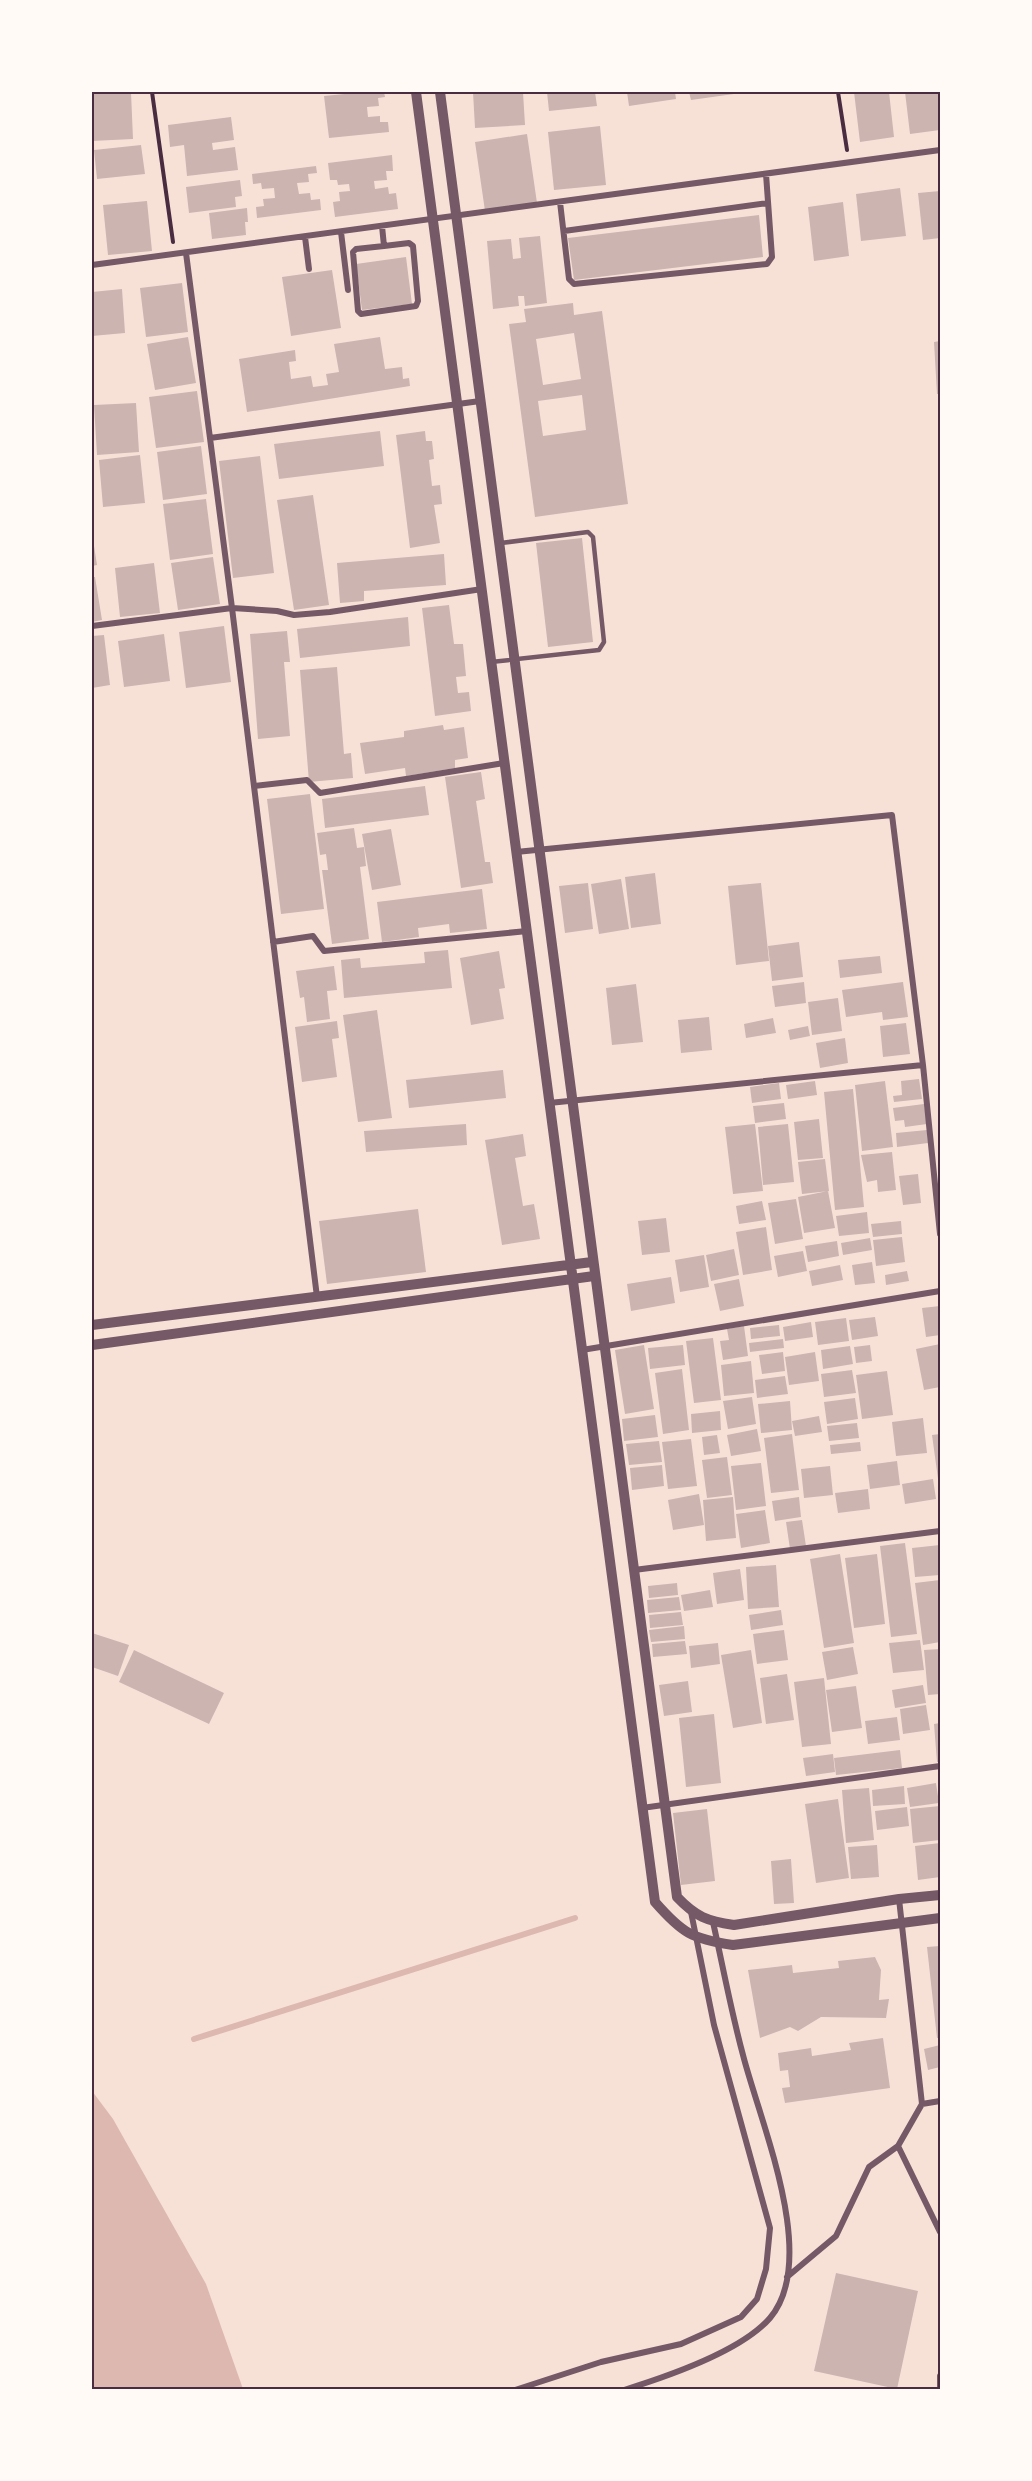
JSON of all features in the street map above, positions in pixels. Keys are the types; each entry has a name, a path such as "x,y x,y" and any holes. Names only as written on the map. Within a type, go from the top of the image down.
{"street":[{"path":"416,92 655,1902 676,1927 706,1941 733,1945 940,1918"},
{"path":"440,92 677,1897 691,1912 713,1922 734,1925 899,1899 940,1895"},
{"path":"92,266 940,150"},
{"path":"560,202 569,279 574,284 767,264 772,257 766,174"},
{"path":"564,231 768,203"},
{"path":"382,226 384,246"},
{"path":"341,232 348,290"},
{"path":"305,237 309,269"},
{"path":"409,243 412,246 418,301 416,306 361,314 358,311 353,252 356,249 384,246 409,243"},
{"path":"186,253 317,1297"},
{"path":"210,438 480,401"},
{"path":"92,626 232,608 277,611 294,615 330,612 482,589"},
{"path":"254,786 307,780 320,793 504,763"},
{"path":"516,852 892,815 923,1065 940,1234"},
{"path":"273,942 313,936 324,951 527,931"},
{"path":"549,1103 923,1065"},
{"path":"92,1325 592,1262"},
{"path":"92,1345 594,1276"},
{"path":"582,1350 940,1291"},
{"path":"634,1570 940,1531"},
{"path":"642,1808 940,1767"},
{"path":"786,2278 836,2236 869,2167 898,2146 922,2104 899,1899"},
{"path":"515,2390 601,2362 681,2344 741,2317 758,2299 766,2269 770,2228 717,2035 691,1912"},
{"path":"624,2390 716,2357 746,2338 770,2318 782,2297 789,2263 789,2234 785,2202 744,2059 713,1922"},
{"path":"922,2104 940,2101"},
{"path":"898,2146 940,2232"},
{"path":"940,2376 940,2390"}],"lane":[{"path":"491,663 599,650 604,642 593,537 588,532 499,543"}],"path":[{"path":"152,92 174,254"},
{"path":"838,92 849,163"}],"shaded area":[{"path":"92,2091 113,2119 206,2284 243,2389 92,2389"}],"building":[{"path":"92,92 131,92 133,139 92,141"},
{"path":"384,92 385,97 378,98 379,106 367,107 368,117 380,116 380,122 388,122 389,132 329,138 324,96"},
{"path":"473,92 523,92 525,125 475,128"},
{"path":"547,92 595,92 597,106 549,111"},
{"path":"627,92 675,92 676,99 629,106"},
{"path":"689,92 741,92 741,93 691,100"},
{"path":"854,92 889,92 894,137 860,142"},
{"path":"905,92 940,92 940,130 910,134"},
{"path":"231,117 234,140 212,143 213,150 235,147 238,170 187,176 184,145 170,147 168,125"},
{"path":"600,126 606,185 554,190 548,132"},
{"path":"527,134 537,203 485,211 475,142"},
{"path":"141,145 145,174 97,179 94,150"},
{"path":"392,155 393,171 386,171 387,180 374,181 375,189 388,187 389,194 396,193 398,209 335,217 333,202 340,201 339,192 350,191 349,184 338,185 337,180 330,180 328,163"},
{"path":"316,166 317,173 308,174 309,182 297,183 299,194 310,193 311,200 320,199 321,210 257,218 256,207 264,206 263,199 275,198 274,188 262,189 261,183 253,184 252,174"},
{"path":"240,180 242,196 235,197 236,207 189,213 186,187"},
{"path":"900,188 906,236 861,241 856,194"},
{"path":"940,191 940,238 923,240 918,193"},
{"path":"147,201 152,251 108,255 103,205"},
{"path":"843,202 849,256 814,261 808,207"},
{"path":"247,208 246,235 212,239 209,213"},
{"path":"759,215 763,257 574,280 568,238"},
{"path":"540,236 547,303 525,306 524,296 518,296 519,306 493,309 487,241 511,239 513,259 521,258 519,238"},
{"path":"406,257 412,304 362,310 356,264"},
{"path":"332,270 341,328 291,336 282,277"},
{"path":"182,283 188,332 146,337 140,288"},
{"path":"122,289 125,333 92,336 92,292"},
{"path":"573,303 574,315 602,311 628,504 535,517 509,324 526,322 524,309","holes":["574,333 581,379 543,385 536,339","582,395 586,430 543,436 538,401"]},
{"path":"188,337 196,383 155,390 147,344"},
{"path":"380,337 385,369 402,367 403,379 409,378 410,386 247,412 239,359 295,350 296,361 289,362 291,379 311,376 313,387 328,385 326,374 339,372 334,344"},
{"path":"940,341 940,394 937,394 934,342"},
{"path":"197,391 204,442 156,448 149,397"},
{"path":"136,403 139,452 97,455 94,405"},
{"path":"380,431 384,466 279,479 274,444"},
{"path":"425,431 426,441 432,441 434,459 429,460 432,486 440,485 442,504 434,505 440,543 410,548 396,435"},
{"path":"201,446 207,494 163,500 157,452"},
{"path":"140,455 145,503 103,507 99,460"},
{"path":"260,456 274,573 233,578 219,461"},
{"path":"313,495 329,605 294,610 277,500"},
{"path":"206,499 213,554 170,560 163,504"},
{"path":"92,533 97,565 92,566"},
{"path":"582,538 593,642 548,647 536,543"},
{"path":"444,554 446,585 364,591 364,601 340,603 337,563"},
{"path":"213,557 220,604 178,610 171,563"},
{"path":"154,563 160,613 120,617 115,568"},
{"path":"92,577 95,577 102,620 92,622"},
{"path":"449,605 454,644 463,644 466,676 456,677 458,693 469,692 471,711 435,716 422,608"},
{"path":"408,617 410,646 300,658 297,629"},
{"path":"224,626 231,682 186,688 179,632"},
{"path":"287,631 290,662 284,662 290,736 258,739 250,634"},
{"path":"164,634 170,681 124,687 118,641"},
{"path":"104,635 110,685 92,688 92,636"},
{"path":"337,667 344,754 351,753 353,778 309,782 300,670"},
{"path":"443,725 444,730 464,727 468,758 455,760 455,768 406,776 405,768 365,774 360,743 404,737 404,731"},
{"path":"481,772 485,799 476,801 485,862 490,862 493,883 461,888 445,777"},
{"path":"425,786 429,815 325,828 322,799"},
{"path":"310,794 324,909 281,914 267,799"},
{"path":"354,828 357,848 364,847 366,866 360,867 369,939 332,944 322,870 328,870 326,854 320,855 317,833"},
{"path":"391,829 401,885 372,890 362,834"},
{"path":"655,873 661,924 631,928 625,877"},
{"path":"621,879 629,929 599,934 591,884"},
{"path":"588,883 593,929 565,933 559,886"},
{"path":"761,883 769,961 736,965 728,886"},
{"path":"482,889 487,929 450,933 449,924 418,928 419,937 382,942 377,902"},
{"path":"799,942 803,977 772,981 768,946"},
{"path":"448,950 452,988 344,998 341,960 360,958 361,968 425,963 424,952"},
{"path":"499,951 505,988 499,989 504,1019 471,1025 460,958"},
{"path":"880,956 882,973 840,978 838,960"},
{"path":"334,966 337,990 327,991 330,1019 307,1022 304,997 300,998 296,971"},
{"path":"804,982 806,1003 775,1007 772,986"},
{"path":"903,982 908,1017 883,1020 882,1012 846,1017 842,990"},
{"path":"636,984 643,1042 612,1045 606,988"},
{"path":"838,998 842,1031 812,1035 808,1002"},
{"path":"377,1010 392,1118 358,1122 343,1015"},
{"path":"709,1017 712,1050 681,1053 678,1020"},
{"path":"773,1018 776,1033 746,1038 744,1024"},
{"path":"337,1021 339,1038 332,1039 337,1077 302,1082 295,1027"},
{"path":"906,1023 910,1054 883,1057 880,1026"},
{"path":"808,1026 810,1036 790,1040 788,1030"},
{"path":"845,1038 848,1063 820,1068 816,1043"},
{"path":"503,1070 506,1098 409,1108 406,1080"},
{"path":"919,1079 922,1099 894,1102 893,1096 902,1095 901,1081"},
{"path":"815,1081 817,1095 788,1099 786,1085"},
{"path":"885,1081 893,1147 862,1151 855,1085"},
{"path":"779,1083 781,1099 752,1103 750,1087"},
{"path":"853,1089 864,1207 835,1210 824,1092"},
{"path":"784,1103 786,1119 755,1123 753,1106"},
{"path":"924,1104 927,1124 905,1127 904,1120 895,1121 893,1108"},
{"path":"819,1119 823,1158 798,1160 794,1122"},
{"path":"466,1124 467,1145 366,1152 364,1131"},
{"path":"755,1124 763,1191 733,1194 725,1127"},
{"path":"788,1124 794,1182 763,1185 758,1127"},
{"path":"927,1130 928,1143 897,1147 896,1133"},
{"path":"523,1134 526,1156 515,1158 523,1206 534,1204 540,1239 502,1245 485,1140"},
{"path":"892,1152 896,1190 878,1192 877,1180 867,1182 861,1155"},
{"path":"825,1159 829,1191 802,1194 798,1162"},
{"path":"918,1174 921,1203 903,1205 899,1176"},
{"path":"828,1191 835,1228 804,1233 798,1197"},
{"path":"796,1199 803,1239 775,1244 768,1203"},
{"path":"762,1201 766,1220 739,1224 736,1206"},
{"path":"418,1209 426,1272 327,1284 319,1221"},
{"path":"867,1212 869,1233 839,1236 836,1216"},
{"path":"666,1218 670,1252 642,1255 638,1221"},
{"path":"901,1221 902,1234 873,1237 871,1224"},
{"path":"766,1227 772,1270 743,1275 736,1232"},
{"path":"902,1237 905,1262 876,1266 873,1240"},
{"path":"870,1238 872,1250 843,1255 841,1243"},
{"path":"837,1241 839,1256 808,1262 805,1246"},
{"path":"734,1249 739,1275 711,1281 706,1255"},
{"path":"803,1251 807,1271 778,1277 774,1256"},
{"path":"704,1255 709,1287 680,1292 675,1260"},
{"path":"872,1262 875,1283 855,1285 852,1265"},
{"path":"840,1265 843,1280 812,1286 809,1271"},
{"path":"907,1271 909,1281 886,1285 885,1275"},
{"path":"671,1277 675,1303 631,1311 627,1284"},
{"path":"739,1279 744,1306 720,1311 714,1284"},
{"path":"940,1306 940,1335 926,1337 922,1308"},
{"path":"875,1317 878,1336 852,1340 849,1320"},
{"path":"846,1318 849,1341 818,1345 815,1322"},
{"path":"811,1322 813,1337 785,1341 783,1327"},
{"path":"779,1325 780,1336 751,1339 750,1328"},
{"path":"744,1326 748,1356 723,1360 720,1341 729,1340 727,1329"},
{"path":"713,1338 721,1400 694,1403 686,1341"},
{"path":"783,1339 784,1348 750,1352 749,1343"},
{"path":"940,1344 940,1387 924,1390 916,1349"},
{"path":"644,1345 654,1409 625,1414 615,1350"},
{"path":"683,1345 685,1365 650,1369 648,1348"},
{"path":"870,1345 872,1361 856,1363 854,1347"},
{"path":"850,1346 853,1364 823,1369 821,1350"},
{"path":"783,1352 785,1371 762,1374 759,1355"},
{"path":"815,1352 819,1381 789,1385 785,1357"},
{"path":"751,1361 754,1393 724,1396 721,1365"},
{"path":"682,1369 689,1430 663,1434 655,1373"},
{"path":"852,1370 856,1393 824,1397 821,1374"},
{"path":"887,1371 893,1415 862,1419 856,1375"},
{"path":"785,1376 788,1394 757,1398 755,1380"},
{"path":"752,1397 756,1424 728,1429 723,1401"},
{"path":"855,1398 858,1419 827,1424 824,1402"},
{"path":"790,1401 792,1430 761,1433 758,1404"},
{"path":"720,1411 721,1430 692,1433 691,1414"},
{"path":"655,1415 658,1437 624,1441 622,1419"},
{"path":"819,1416 822,1432 795,1436 792,1421"},
{"path":"923,1418 927,1453 896,1456 892,1422"},
{"path":"857,1423 859,1438 829,1441 827,1426"},
{"path":"757,1429 761,1451 731,1456 727,1435"},
{"path":"792,1434 799,1490 771,1493 764,1438"},
{"path":"940,1434 940,1486 939,1486 932,1435"},
{"path":"717,1435 720,1453 704,1455 702,1437"},
{"path":"691,1439 697,1486 668,1489 662,1442"},
{"path":"659,1441 662,1462 629,1465 626,1444"},
{"path":"860,1442 861,1451 831,1454 830,1445"},
{"path":"727,1457 732,1495 707,1498 702,1460"},
{"path":"897,1461 900,1485 870,1489 867,1465"},
{"path":"761,1463 766,1506 736,1510 731,1466"},
{"path":"662,1465 664,1486 632,1490 630,1468"},
{"path":"830,1466 833,1495 804,1498 801,1469"},
{"path":"933,1479 936,1499 905,1504 902,1484"},
{"path":"868,1489 870,1509 838,1513 835,1493"},
{"path":"699,1494 704,1525 673,1530 668,1500"},
{"path":"733,1497 736,1538 706,1541 703,1500"},
{"path":"799,1497 801,1517 775,1521 772,1501"},
{"path":"765,1510 770,1543 741,1548 736,1514"},
{"path":"802,1520 806,1546 790,1549 786,1522"},
{"path":"905,1543 917,1634 891,1637 880,1546"},
{"path":"940,1545 940,1575 915,1577 912,1548"},
{"path":"840,1554 854,1643 824,1648 810,1559"},
{"path":"877,1554 885,1624 854,1628 845,1558"},
{"path":"776,1565 779,1607 748,1609 746,1567"},
{"path":"740,1569 744,1600 717,1604 713,1573"},
{"path":"940,1580 940,1642 923,1645 915,1583"},
{"path":"677,1583 678,1595 649,1598 648,1586"},
{"path":"710,1590 713,1607 684,1611 681,1595"},
{"path":"679,1597 681,1610 648,1613 647,1600"},
{"path":"781,1610 783,1625 751,1630 749,1615"},
{"path":"681,1612 683,1625 650,1628 649,1615"},
{"path":"684,1626 685,1639 651,1642 649,1630"},
{"path":"784,1630 788,1660 757,1664 753,1634"},
{"path":"92,1633 129,1645 118,1676 92,1667"},
{"path":"920,1640 924,1670 893,1673 889,1643"},
{"path":"685,1641 687,1654 653,1657 652,1644"},
{"path":"718,1643 720,1664 691,1668 689,1646"},
{"path":"853,1647 858,1674 827,1680 822,1652"},
{"path":"940,1649 940,1694 928,1695 924,1650"},
{"path":"134,1650 224,1693 209,1724 119,1682"},
{"path":"751,1650 762,1723 733,1728 721,1655"},
{"path":"787,1674 794,1720 766,1724 760,1678"},
{"path":"824,1678 831,1744 802,1747 794,1682"},
{"path":"688,1681 692,1712 664,1716 659,1685"},
{"path":"923,1685 926,1703 895,1708 892,1690"},
{"path":"856,1686 862,1728 832,1732 826,1690"},
{"path":"926,1705 930,1730 903,1734 900,1709"},
{"path":"714,1714 721,1783 686,1787 679,1718"},
{"path":"897,1717 900,1740 868,1744 865,1721"},
{"path":"940,1723 940,1762 937,1762 934,1724"},
{"path":"900,1750 902,1768 836,1775 834,1758"},
{"path":"833,1754 835,1772 806,1776 803,1758"},
{"path":"936,1783 939,1803 910,1807 907,1788"},
{"path":"904,1786 905,1804 873,1806 872,1790"},
{"path":"869,1788 874,1840 846,1843 842,1790"},
{"path":"838,1799 849,1878 816,1883 805,1804"},
{"path":"940,1806 940,1840 913,1843 910,1809"},
{"path":"907,1807 909,1826 877,1830 875,1811"},
{"path":"707,1809 715,1881 681,1885 673,1813"},
{"path":"940,1843 940,1877 918,1880 915,1846"},
{"path":"877,1845 879,1877 851,1879 848,1847"},
{"path":"791,1859 794,1903 774,1904 771,1861"},
{"path":"940,1946 940,2038 937,2038 927,1947"},
{"path":"875,1957 881,1970 879,2000 889,1999 886,2018 821,2017 798,2031 790,2027 760,2038 748,1970 792,1965 793,1973 839,1968 838,1961"},
{"path":"883,2038 890,2088 785,2103 782,2088 790,2087 788,2070 780,2071 778,2053 811,2048 812,2056 851,2050 849,2043"},
{"path":"940,2045 940,2067 928,2070 924,2049"},
{"path":"836,2273 918,2291 897,2389 814,2371"}],"waterway":[{"path":"194,2039 575,1918"}]}
